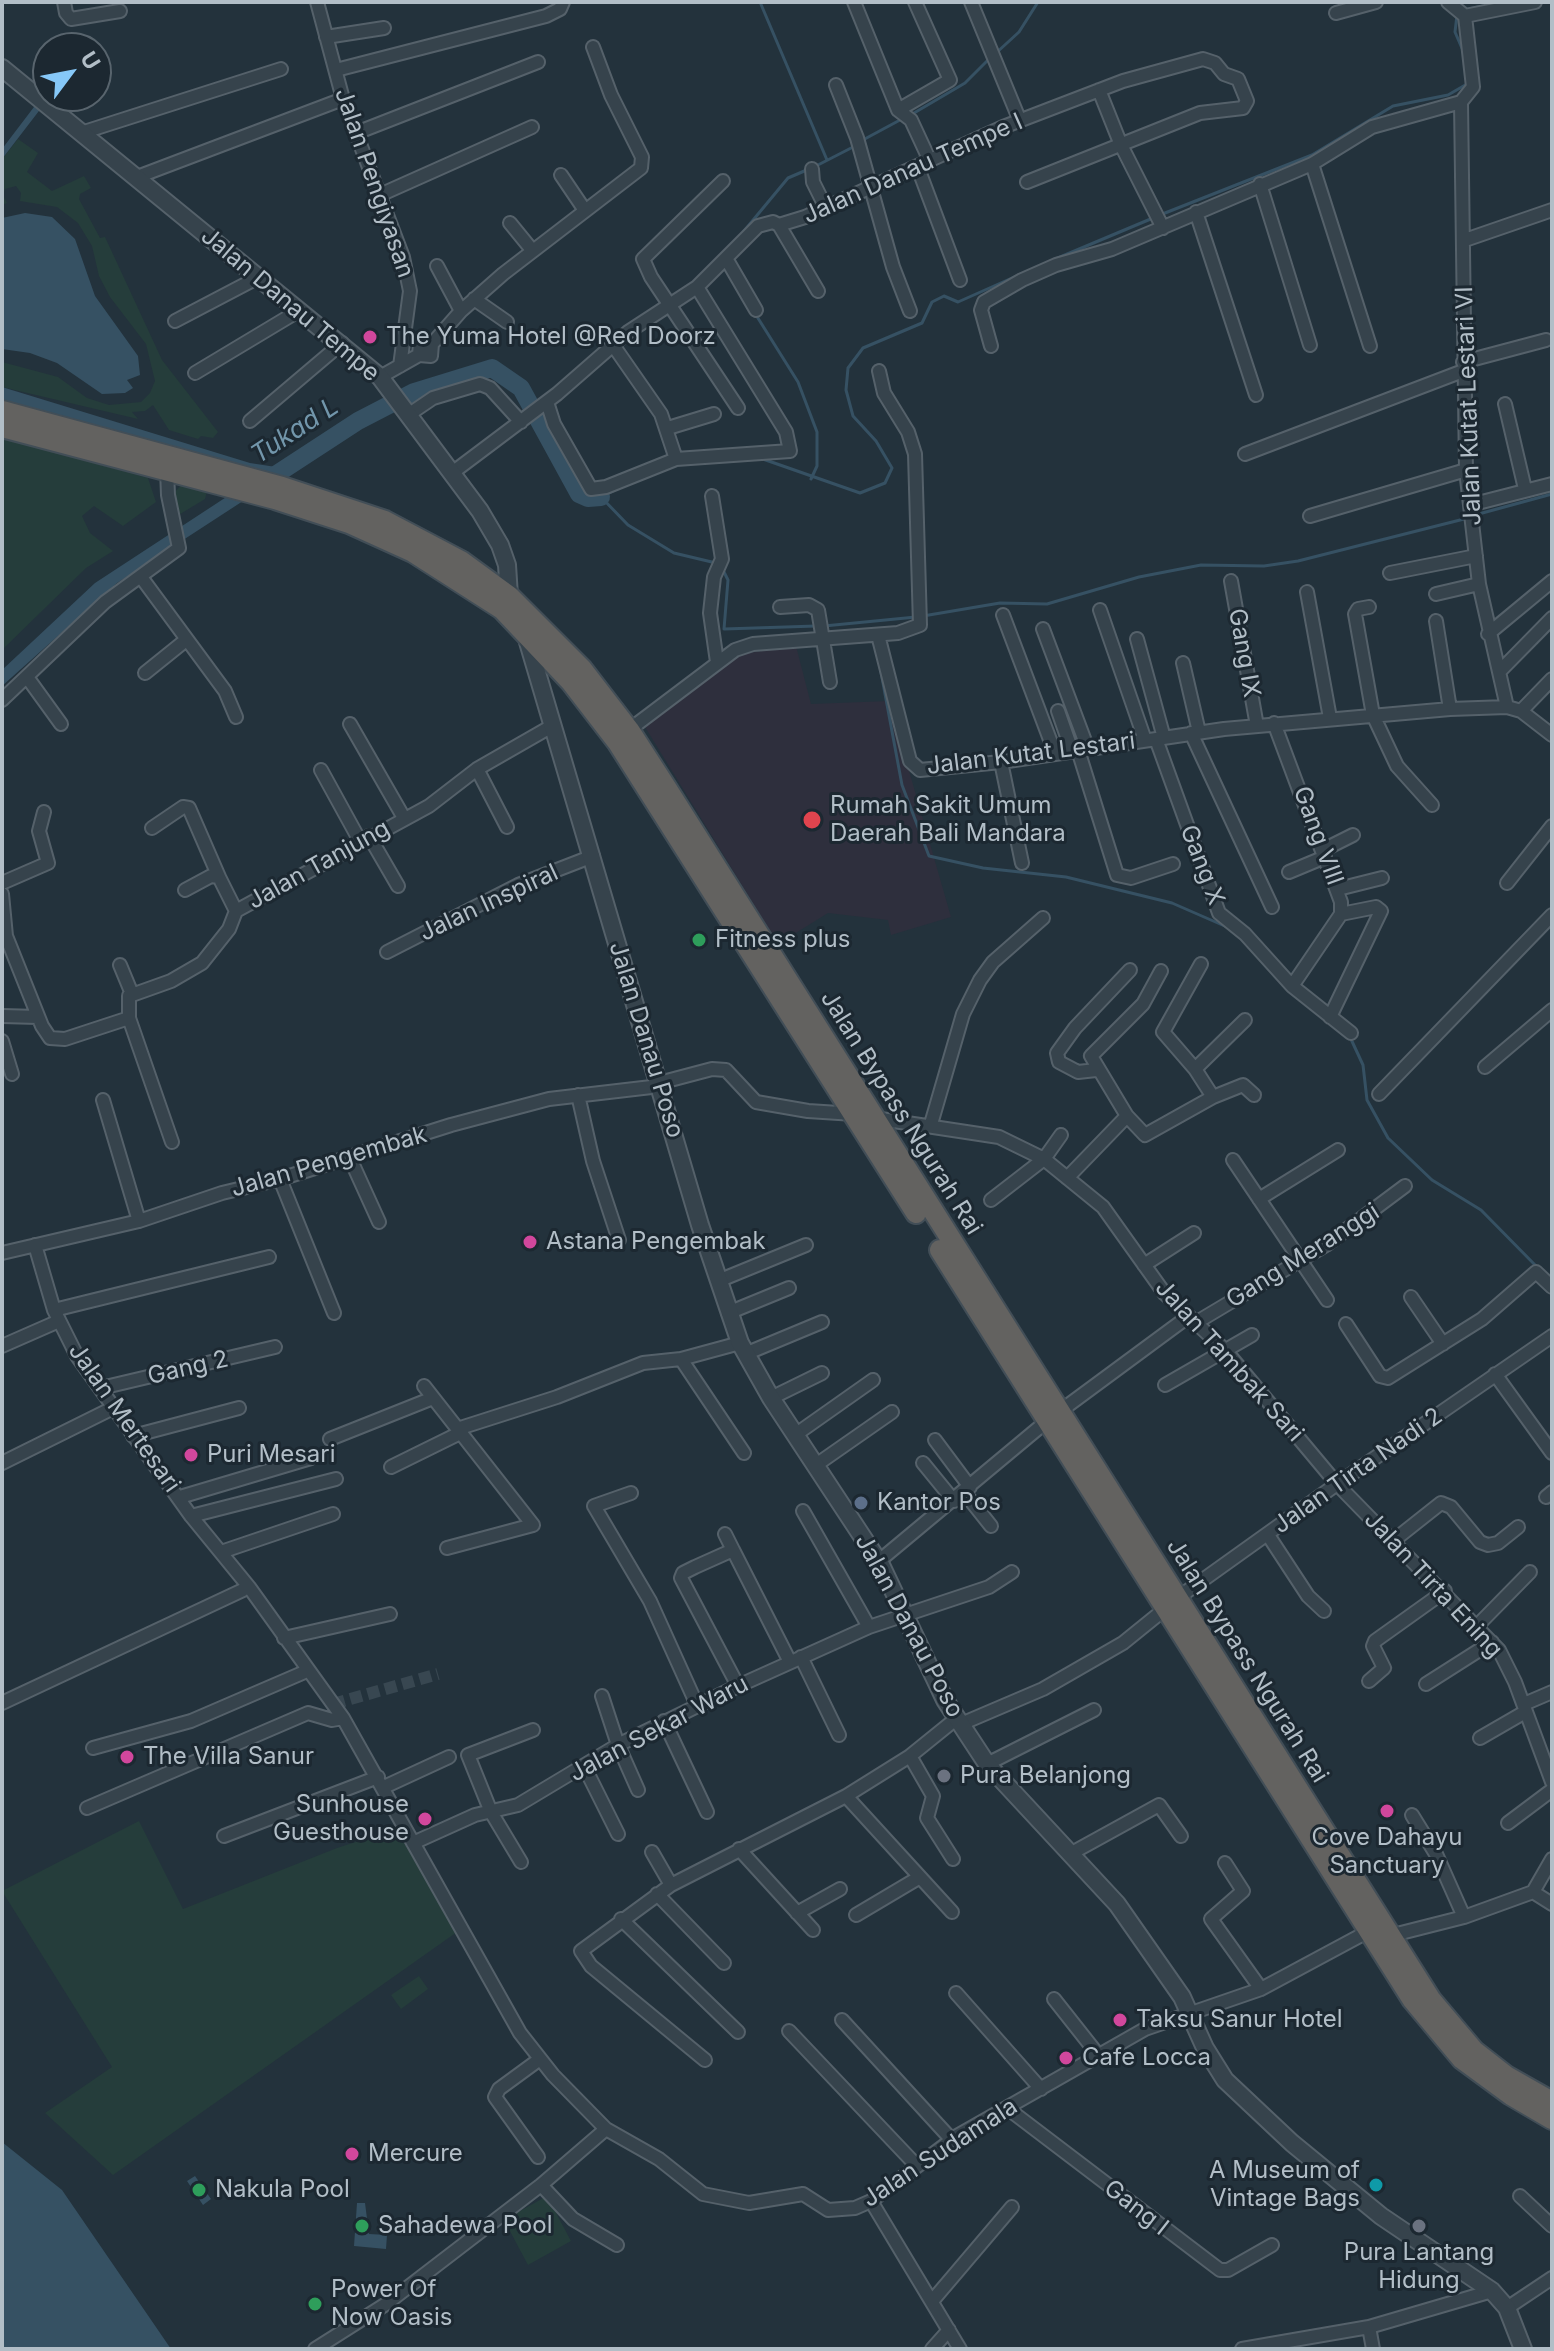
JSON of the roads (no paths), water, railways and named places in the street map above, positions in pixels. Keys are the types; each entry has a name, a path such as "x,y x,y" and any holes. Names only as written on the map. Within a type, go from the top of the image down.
{"highway":[{"name":"Jalan Bypass Ngurah Rai","path":"2,411 205,473 385,521 461,561 509,596 582,669 629,730 806,1024 1053,1417 1431,2000 1474,2051 1506,2076 1552,2102"},
{"name":"Jalan Bypass Ngurah Rai","path":"2,427 167,470 205,473"},
{"name":"Jalan Bypass Ngurah Rai","path":"279,493 413,552 502,609 525,632 557,665 618,743 806,1024"},
{"name":"Jalan Bypass Ngurah Rai","path":"1172,1604 1412,1999 1462,2059 1511,2095 1552,2119"}],"street":[{"path":"64,2 71,19 120,11"},
{"name":"Jalan Pengiyasan","path":"317,2 343,99 382,194 403,257 410,291 400,366"},
{"path":"336,70 546,16 560,9 563,2"},
{"path":"854,2 898,110 911,120 960,280"},
{"path":"898,110 950,80 915,2"},
{"path":"971,2 1000,66 1020,121"},
{"path":"1336,13 1376,2"},
{"path":"1456,10 1535,2"},
{"name":"Jalan Kutat Lestari VI","path":"1456,10 1473,87 1461,102 1466,470 1479,584 1507,707"},
{"path":"326,37 384,28"},
{"path":"384,382 400,366 419,355 420,343 432,344 461,311 532,250 637,173 642,164 593,47"},
{"name":"Jalan Danau Tempe I","path":"452,473 546,403 613,345 697,287 758,226 773,222 779,225 870,189 1020,121 1099,90 1184,63 1210,60 1224,74 1235,76 1247,101 1238,109 1210,110 1121,145"},
{"path":"356,133 538,62"},
{"name":"Jalan Danau Tempe","path":"2,68 342,343 384,382 452,473 500,545 507,565 509,596"},
{"path":"84,132 281,69"},
{"path":"836,85 857,138 870,189 910,311"},
{"path":"1099,90 1121,145 1162,225"},
{"path":"137,177 343,99"},
{"path":"991,346 981,310 984,302 1056,265 1112,249 1162,225 1312,164 1372,127 1461,102"},
{"path":"382,194 532,127"},
{"path":"1027,182 1121,145"},
{"path":"1312,164 1370,346"},
{"path":"812,169 813,182 825,206"},
{"path":"561,175 584,209"},
{"path":"723,181 643,259 670,306 738,408"},
{"path":"1260,184 1310,345"},
{"path":"1465,240 1552,210"},
{"path":"1196,212 1256,395"},
{"path":"510,223 532,250"},
{"path":"779,225 818,291"},
{"path":"727,260 756,310"},
{"path":"437,266 461,311"},
{"path":"175,321 259,277"},
{"path":"546,403 554,424 591,489 606,487 676,459 785,453 791,447 766,395 697,287"},
{"path":"474,299 507,322"},
{"path":"195,373 300,310"},
{"path":"1245,454 1463,367 1546,340"},
{"path":"250,421 342,343"},
{"path":"613,345 668,428 676,459"},
{"path":"629,730 735,650 753,644 822,637 873,636 914,629 920,625 915,454 908,432 884,393 879,371"},
{"path":"406,413 433,398 480,384 490,388 525,419"},
{"path":"1505,404 1525,489"},
{"path":"668,428 714,414"},
{"path":"2,700 92,613 169,558 181,544 173,519 167,470"},
{"path":"1310,516 1466,470"},
{"path":"1471,513 1525,489 1552,484"},
{"path":"712,496 722,559 714,577 710,625 717,662"},
{"path":"1390,573 1476,556"},
{"path":"141,577 225,691 236,717"},
{"name":"Gang IX","path":"1231,581 1257,726"},
{"path":"1488,634 1552,581"},
{"path":"1436,594 1479,584"},
{"path":"1307,592 1330,718"},
{"path":"780,607 812,605 818,610 830,682"},
{"path":"1369,607 1358,609 1355,614 1373,715 1397,766 1432,805"},
{"path":"1100,610 1155,739"},
{"path":"1003,615 1055,753"},
{"path":"1499,672 1552,618"},
{"path":"1436,621 1450,709"},
{"path":"1043,629 1073,706 1079,750 1117,875 1131,878 1173,864"},
{"name":"Jalan Danau Poso","path":"525,632 728,1313 742,1348 771,1398 879,1561 932,1676 987,1764 1117,1904 1191,2013 1215,2066 1257,2112 1381,2216 1492,2291 1507,2308 1523,2349"},
{"name":"Jalan Kutat Lestari","path":"873,636 914,768 935,770 1001,762 1274,723 1450,709 1507,707 1521,711 1552,735"},
{"path":"1137,639 1155,739"},
{"path":"145,673 186,640"},
{"path":"1183,663 1195,732 1272,907"},
{"path":"541,691 542,680 557,665"},
{"path":"27,677 61,724"},
{"path":"1521,711 1552,679"},
{"path":"1042,715 1073,706"},
{"path":"1058,711 1079,750"},
{"name":"Gang VIII","path":"1274,723 1338,889 1341,914 1292,986"},
{"path":"350,724 404,818"},
{"name":"Jalan Tanjung","path":"132,994 193,970 229,929 236,911 443,797 477,769 552,726"},
{"name":"Gang X","path":"1155,739 1219,913 1245,934 1292,986 1351,1033"},
{"path":"1001,762 1022,863"},
{"path":"477,769 507,827"},
{"path":"321,770 398,886"},
{"path":"152,828 187,806 236,911"},
{"path":"2,883 48,863 39,831 44,812"},
{"path":"1507,883 1552,826"},
{"path":"1289,872 1353,835"},
{"path":"1541,842 1552,852"},
{"name":"Jalan Inspiral","path":"387,952 518,885 593,856"},
{"path":"185,890 211,876 219,877"},
{"path":"1338,889 1382,878"},
{"path":"2,894 6,936 45,1033 55,1040 129,1018"},
{"path":"1330,1017 1381,911 1376,907 1341,914"},
{"path":"1379,1094 1552,915"},
{"path":"931,1124 963,1014 980,980 993,962 1043,918"},
{"path":"1201,964 1163,1029 1170,1043 1195,1069 1213,1097"},
{"path":"120,965 132,994 127,1004 129,1018 172,1142"},
{"path":"1096,1070 1078,1072 1059,1062 1057,1053 1075,1028 1130,970"},
{"path":"1161,971 1143,1004 1092,1052 1091,1059 1096,1070 1127,1116 1142,1134 1150,1135 1213,1097 1243,1085 1254,1095"},
{"path":"1485,1067 1552,1010"},
{"path":"2,1016 16,1013 38,1017"},
{"path":"1195,1069 1245,1020"},
{"path":"2,1041 12,1074"},
{"name":"Jalan Pengembak","path":"3,1249 35,1245 139,1221 222,1193 280,1179 503,1111 578,1095 659,1084 720,1069 731,1074 742,1090 756,1102 864,1116"},
{"path":"578,1095 593,1161 619,1240"},
{"path":"103,1100 139,1221"},
{"name":"Jalan Tambak Sari","path":"864,1116 999,1137 1044,1159 1103,1207 1165,1294 1225,1350 1337,1484"},
{"path":"1067,1178 1127,1116"},
{"path":"991,1200 1044,1159 1061,1135"},
{"path":"1259,1199 1338,1150"},
{"path":"349,1156 379,1222"},
{"path":"1233,1160 1327,1300"},
{"path":"280,1179 334,1313"},
{"name":"Gang Meranggi","path":"879,1561 1053,1417 1193,1319 1298,1261 1405,1186"},
{"path":"1144,1265 1194,1233"},
{"name":"Jalan Mertesari","path":"35,1245 57,1315 77,1356 191,1516 265,1610 343,1718 413,1843"},
{"path":"718,1281 806,1245"},
{"path":"2,1346 57,1315 269,1257"},
{"path":"1346,1324 1384,1378 1443,1344 1510,1298 1536,1272 1552,1287"},
{"path":"728,1313 789,1288"},
{"path":"1411,1297 1443,1344"},
{"path":"391,1467 458,1431 637,1365 742,1348 822,1322"},
{"path":"1165,1385 1252,1335"},
{"name":"Jalan Tirta Nadi 2","path":"705,2060 583,1958 581,1951 585,1946 671,1885 846,1796 959,1721 1043,1689 1093,1662 1337,1484 1552,1336"},
{"name":"Gang 2","path":"101,1388 275,1347"},
{"path":"681,1359 744,1453"},
{"path":"771,1398 822,1373"},
{"path":"1495,1374 1552,1453"},
{"path":"795,1435 873,1380"},
{"path":"424,1386 533,1525 447,1548"},
{"path":"330,1439 433,1398"},
{"path":"2,1463 113,1408"},
{"path":"133,1436 239,1408"},
{"path":"816,1465 892,1412"},
{"path":"935,1440 962,1493"},
{"path":"180,1497 311,1458"},
{"path":"923,1463 962,1493 991,1526"},
{"path":"191,1516 336,1479"},
{"name":"Jalan Tirta Ening","path":"1337,1484 1492,1642 1507,1664 1552,1782"},
{"path":"631,1493 594,1506 650,1601 697,1705"},
{"path":"1393,1541 1441,1503 1451,1507 1480,1542 1488,1545 1498,1543 1518,1527"},
{"path":"803,1511 869,1627"},
{"path":"221,1552 333,1514"},
{"path":"725,1534 839,1735"},
{"path":"1268,1535 1308,1596 1324,1611"},
{"path":"733,1550 681,1576 738,1686"},
{"name":"Jalan Sekar Waru","path":"413,1843 454,1823 518,1805 618,1745 795,1660 869,1627 989,1587 1012,1572"},
{"path":"1477,1626 1530,1572"},
{"path":"2,1703 242,1583"},
{"path":"1369,1681 1384,1668 1373,1646 1375,1641 1445,1591"},
{"path":"284,1638 390,1614"},
{"path":"1426,1684 1492,1642"},
{"path":"93,1748 191,1721 307,1671"},
{"path":"1480,1738 1552,1692"},
{"path":"602,1696 618,1745 638,1790"},
{"path":"987,1764 1094,1710"},
{"path":"87,1808 308,1713 332,1720 343,1718"},
{"path":"664,1721 707,1812"},
{"path":"521,1862 491,1812 468,1755 533,1730"},
{"path":"910,1756 933,1796 927,1818 953,1859"},
{"path":"224,1836 449,1757"},
{"path":"584,1766 618,1834"},
{"path":"1508,1823 1552,1790"},
{"path":"846,1796 952,1912"},
{"path":"1070,1854 1159,1805 1181,1836"},
{"path":"1412,1815 1436,1854 1464,1917"},
{"name":"Jalan Sudamala","path":"413,1843 500,2001 540,2059 606,2129 659,2159 703,2194 720,2200 749,2203 803,2194 834,2212 871,2201 951,2139 1145,2029 1261,1989 1369,1931"},
{"path":"739,1849 813,1930"},
{"path":"652,1852 671,1885"},
{"path":"1389,1936 1464,1917 1533,1892 1552,1859"},
{"path":"1225,1863 1243,1891 1211,1919 1261,1989"},
{"path":"856,1915 920,1877"},
{"path":"797,1913 840,1889"},
{"path":"1533,1892 1552,1904"},
{"path":"657,1894 724,1963"},
{"path":"621,1919 738,2032"},
{"path":"956,1993 1041,2089"},
{"path":"1054,1999 1099,2056"},
{"path":"842,2020 951,2139"},
{"path":"789,2031 915,2164"},
{"path":"538,2157 495,2097 499,2089 540,2059"},
{"name":"Gang I","path":"1007,2108 1220,2270 1228,2270 1272,2245"},
{"path":"315,2349 386,2304 541,2185 606,2129"},
{"path":"541,2185 573,2219 617,2245"},
{"path":"1520,2196 1552,2226"},
{"path":"871,2201 960,2349"},
{"path":"933,2300 1012,2207"},
{"path":"1507,2308 1552,2278"},
{"path":"1242,2349 1326,2343 1369,2327 1492,2291"},
{"path":"1369,2327 1373,2349"},
{"path":"932,2349 949,2330"}],"waterway":[{"path":"760,2 827,160"},
{"path":"995,54 1019,32 1038,2"},
{"path":"1463,10 1483,6"},
{"path":"1457,15 1455,32 1464,53"},
{"path":"914,113 965,83 989,59"},
{"path":"1160,215 1312,155 1393,106 1448,95 1467,84"},
{"path":"861,141 900,120"},
{"path":"816,166 855,146"},
{"path":"744,231 788,178 809,169"},
{"path":"1053,260 1153,218"},
{"path":"760,458 860,493 885,483 892,468 876,441 853,416 846,390 848,368 863,348 922,323 932,302 944,296 958,302 1021,274"},
{"path":"756,315 798,382 817,432 817,466 811,479"},
{"name":"Tukad L","path":"263,483 358,421 414,392 492,368 521,388 579,494 588,498 601,497"},
{"path":"619,488 601,497 628,525 674,553 716,563"},
{"path":"1475,515 1552,494"},
{"path":"923,616 1000,603 1047,604 1139,577 1201,565 1264,566 1298,561 1468,518"},
{"path":"722,568 728,580 724,629 816,626"},
{"path":"824,626 916,617"},
{"path":"880,667 902,785 929,856 983,868 1066,877 1172,903 1227,927"},
{"path":"1266,965 1284,986"},
{"path":"1350,1037 1363,1065 1367,1100 1388,1138 1432,1180 1481,1210 1537,1267"}],"tunnel":[{"path":"333,1704 438,1674"}],"place":[{"name":"The Yuma Hotel @Red Doorz","path":"370,337"},
{"name":"Rumah Sakit Umum Daerah Bali Mandara","path":"812,820"},
{"name":"Fitness plus","path":"699,940"},
{"name":"Astana Pengembak","path":"530,1242"},
{"name":"Puri Mesari","path":"191,1455"},
{"name":"Kantor Pos","path":"861,1503"},
{"name":"The Villa Sanur","path":"127,1757"},
{"name":"Pura Belanjong","path":"944,1776"},
{"name":"Cove Dahayu Sanctuary","path":"1387,1811"},
{"name":"Sunhouse Guesthouse","path":"425,1819"},
{"name":"Taksu Sanur Hotel","path":"1120,2020"},
{"name":"Cafe Locca","path":"1066,2058"},
{"name":"Mercure","path":"352,2154"},
{"name":"A Museum of Vintage Bags","path":"1376,2185"},
{"name":"Nakula Pool","path":"199,2190"},
{"name":"Sahadewa Pool","path":"362,2226"},
{"name":"Pura Lantang Hidung","path":"1419,2226"},
{"name":"Power Of Now Oasis","path":"315,2304"}]}
